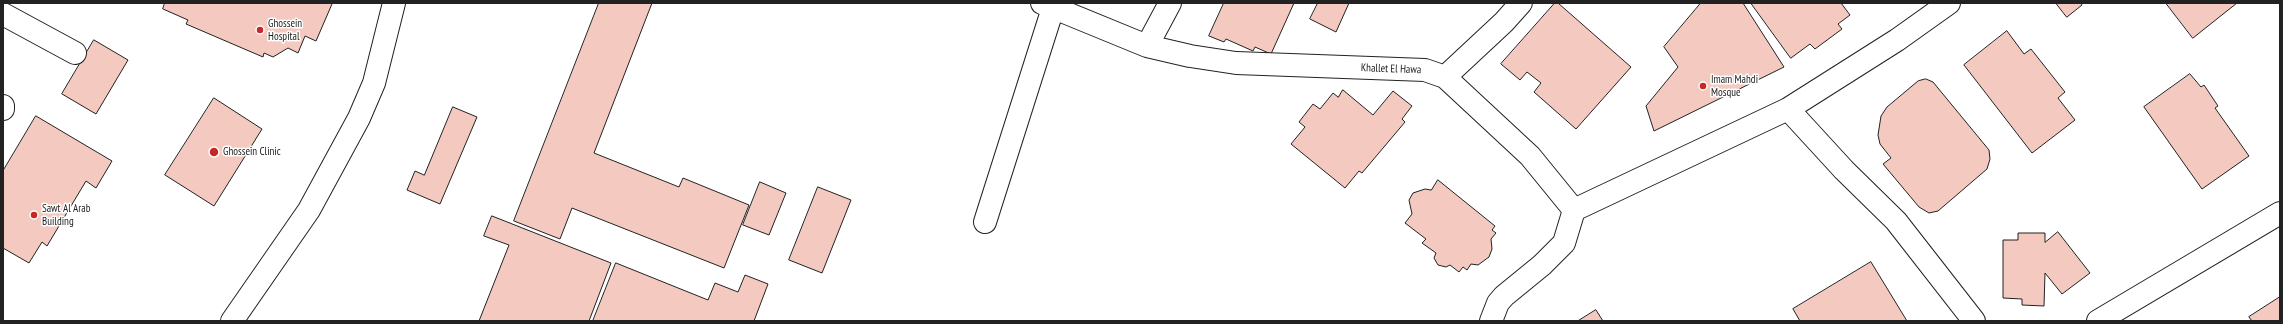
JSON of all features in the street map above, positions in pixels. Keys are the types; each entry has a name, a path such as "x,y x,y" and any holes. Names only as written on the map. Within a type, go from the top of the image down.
{"street":[{"path":"232,321 309,210 359,118 374,83 394,3"},
{"path":"1147,46 1170,3"},
{"path":"1445,77 1504,22 1521,3"},
{"path":"1492,321 1498,303 1504,296 1542,265 1564,243 1574,210 1788,109 1897,40 1949,3"},
{"path":"985,222 1047,5"},
{"name":"Khallet El Hawa","path":"1047,5 1147,46 1190,56 1236,63 1425,70 1445,77 1530,156 1574,210"},
{"path":"3,14 75,53"},
{"path":"1788,109 1844,170 1896,221 1974,321"},
{"path":"2098,321 2280,213"}],"building":[{"name":"Ghossein Hospital","path":"165,3 332,4 316,41 305,36 298,53 288,48 273,57 264,53 263,57 186,24 188,20 163,9"},
{"path":"599,3 652,3 594,153 679,187 683,178 749,205 724,268 572,208 560,239 514,221"},
{"path":"1224,3 1294,3 1271,54 1255,47 1253,51 1226,39 1224,42 1209,36"},
{"path":"1318,3 1349,3 1336,32 1310,19"},
{"path":"1555,3 1558,3 1631,67 1576,129 1534,92 1541,83 1527,72 1520,80 1501,64"},
{"name":"Imam Mahdi Mosque","path":"1701,3 1743,3 1784,67 1654,131 1646,106 1678,67 1664,47"},
{"path":"1751,3 1841,3 1850,15 1838,24 1842,29 1815,49 1810,44 1791,58"},
{"path":"2056,3 2081,3 2082,5 2067,17"},
{"path":"2166,3 2237,3 2193,38"},
{"path":"2007,31 2024,54 2031,49 2065,92 2058,98 2075,120 2032,153 1964,65"},
{"path":"94,40 128,60 96,114 62,94"},
{"path":"2190,74 2201,87 2204,85 2218,106 2215,108 2249,156 2202,189 2144,107"},
{"path":"1926,79 1933,82 1989,150 1990,159 1987,169 1938,211 1929,213 1919,207 1883,164 1891,158 1880,144 1878,135 1881,116 1887,107 1918,81"},
{"path":"1343,90 1373,115 1393,91 1412,106 1402,119 1405,122 1362,173 1359,171 1345,188 1291,144 1305,127 1299,122 1313,104 1320,109 1333,93 1338,97"},
{"name":"Ghossein Clinic","path":"214,98 262,129 214,206 165,175"},
{"path":"453,107 477,117 440,204 407,190 415,171 424,175"},
{"name":"Sawt Al Arab Building","path":"36,116 112,161 96,188 86,181 47,246 42,242 29,263 3,248 3,171"},
{"path":"1438,180 1495,226 1492,230 1496,233 1491,239 1492,249 1489,257 1478,265 1471,264 1467,270 1463,267 1459,272 1450,265 1446,267 1438,265 1434,258 1436,253 1422,243 1426,239 1405,223 1412,214 1409,200 1413,193 1425,189 1431,190"},
{"path":"760,182 786,193 769,235 743,225"},
{"path":"818,187 851,200 822,273 789,260"},
{"path":"492,216 611,263 589,321 479,321 509,245 484,236"},
{"path":"2058,232 2090,273 2062,294 2045,273 2044,306 2022,305 2022,299 2003,298 2003,240 2018,240 2018,233 2045,233 2045,242"},
{"path":"1871,262 1907,321 1800,321 1793,309"},
{"path":"616,263 708,300 715,283 738,292 745,275 768,284 754,321 593,321"},
{"path":"2280,297 2280,321 2252,321 2249,317"},
{"path":"1596,310 1603,321 1578,321"}],"place":[{"name":"Ghossein Hospital","path":"260,30"},
{"name":"Imam Mahdi Mosque","path":"1703,86"},
{"name":"Ghossein Clinic","path":"214,152"},
{"name":"Sawt Al Arab Building","path":"34,215"}]}
